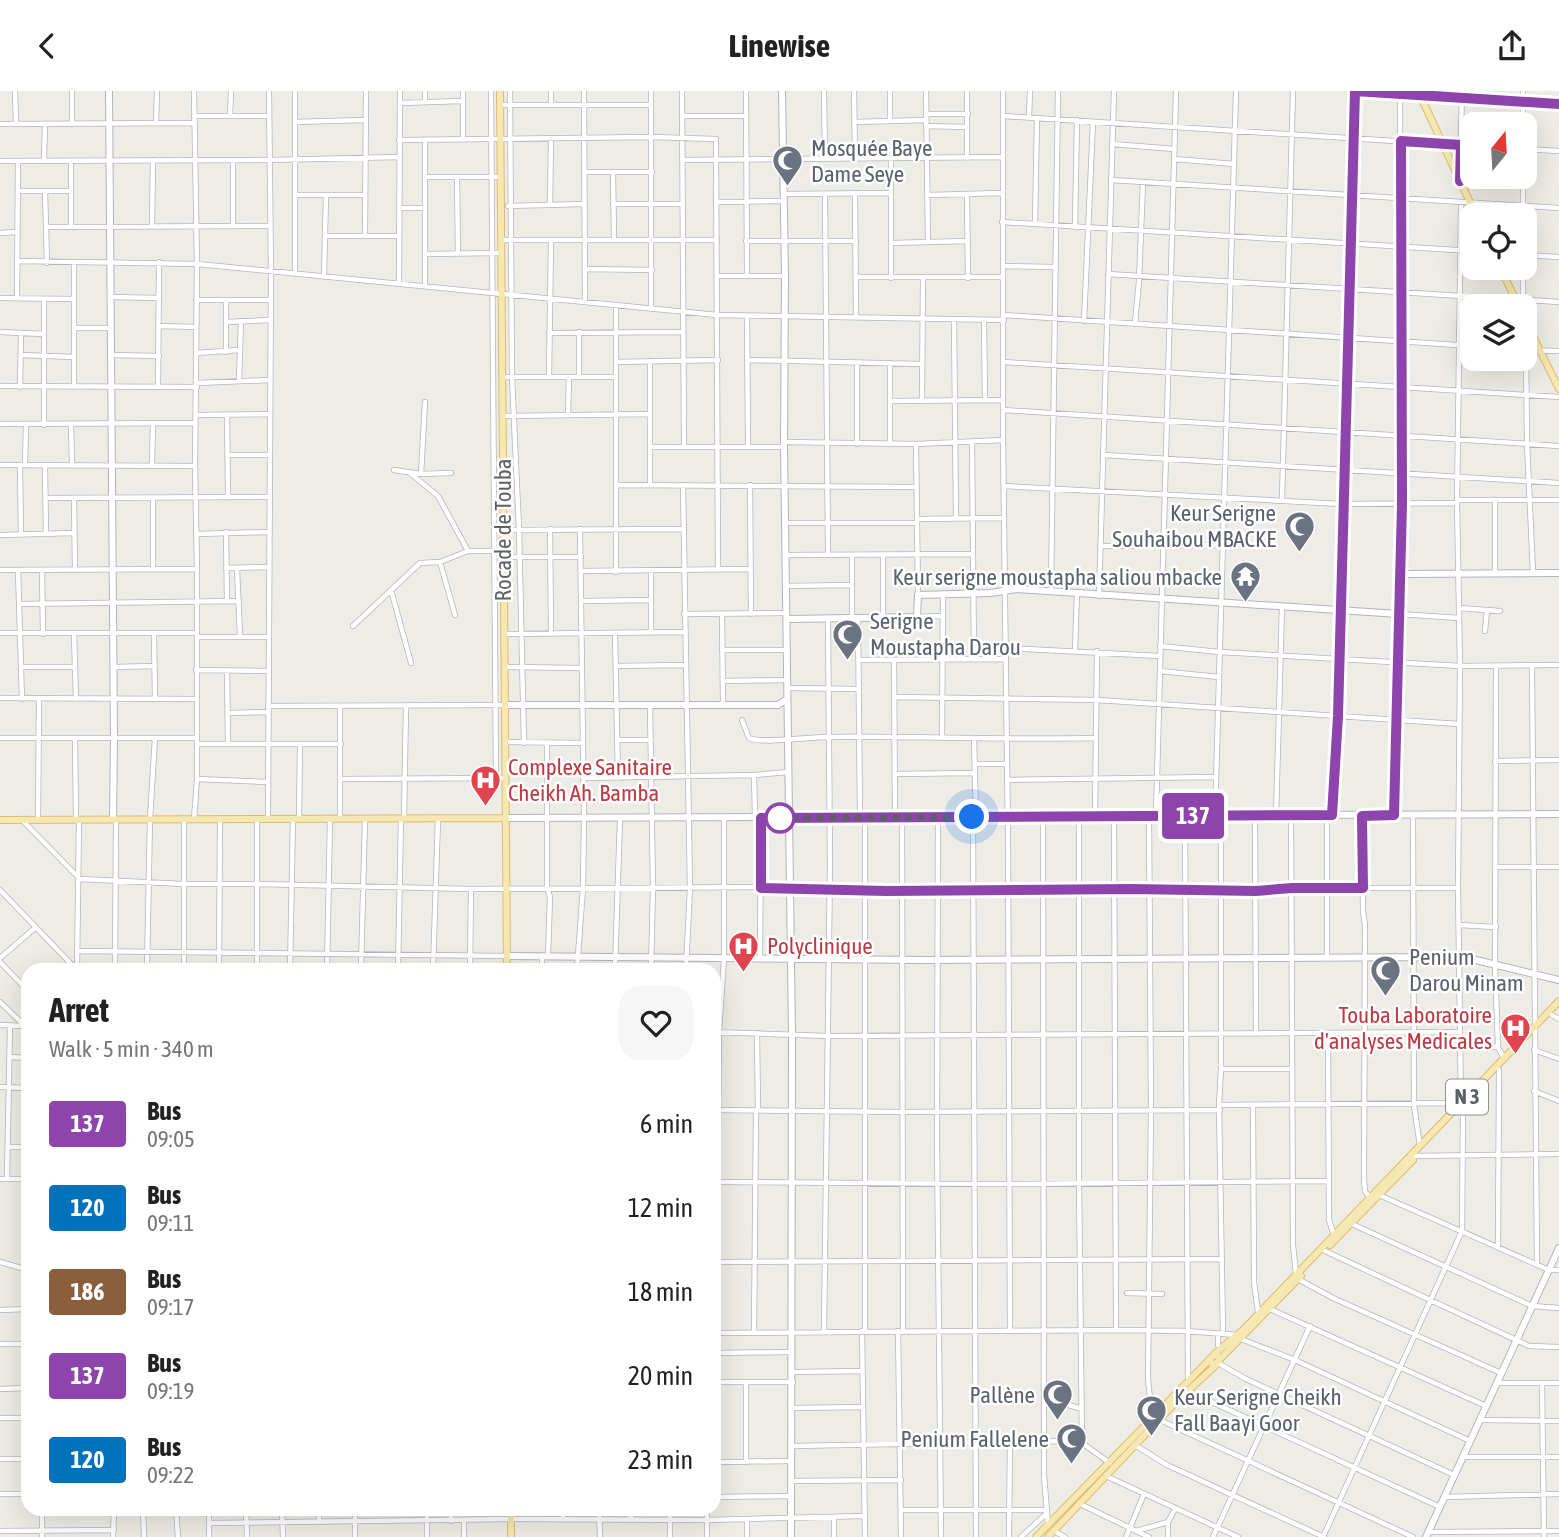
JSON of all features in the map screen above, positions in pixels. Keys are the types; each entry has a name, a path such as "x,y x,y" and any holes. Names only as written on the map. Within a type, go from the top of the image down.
{"main road":[{"name":"Rocade de Touba","path":"500,91 507,963"},
{"path":"1418,93 1460,181"},
{"path":"1464,189 1470,202"},
{"path":"1537,343 1559,389"},
{"path":"0,820 505,818"},
{"name":"N 3","path":"1413,1157 1499,1070 1559,1001"},
{"name":"N 3","path":"1239,1337 1258,1312 1352,1224 1504,1059 1535,1030 1556,1017 1559,1007"},
{"name":"N 3","path":"1048,1537 1051,1528 1160,1420 1216,1359 1270,1309 1334,1235 1375,1197"},
{"name":"N 3","path":"1036,1537 1080,1504 1110,1463 1152,1418 1188,1381 1216,1359"},
{"path":"511,1519 511,1537"}],"street":[{"path":"15,91 16,124"},
{"path":"72,91 72,124"},
{"path":"109,91 111,569 117,881 115,963"},
{"path":"156,123 157,91"},
{"path":"194,91 197,264 197,779 194,819"},
{"path":"230,117 231,91"},
{"path":"268,820 271,272 269,91"},
{"path":"295,91 295,273"},
{"path":"365,235 366,91"},
{"path":"399,282 400,91"},
{"path":"425,91 425,102"},
{"path":"463,91 463,140"},
{"path":"491,91 496,778"},
{"path":"510,91 512,377 524,743"},
{"path":"551,91 551,104"},
{"path":"584,91 585,302"},
{"path":"651,91 651,309"},
{"path":"682,91 684,446"},
{"path":"746,91 747,276"},
{"path":"782,91 792,1035 791,1537"},
{"path":"824,91 825,159"},
{"path":"855,91 855,158"},
{"path":"890,91 890,121"},
{"path":"926,91 928,242"},
{"path":"967,91 967,157"},
{"path":"1003,91 1003,518 1008,817 1010,1330"},
{"path":"1029,117 1030,91"},
{"path":"1051,592 1058,91"},
{"path":"1099,596 1114,91"},
{"path":"1152,1418 1148,1378 1150,889 1160,704 1176,91"},
{"path":"1236,91 1216,777 1221,890 1219,1107 1222,1259 1220,1334 1216,1359 1231,1371 1455,1475"},
{"path":"1282,500 1293,91"},
{"path":"1327,958 1329,815 1338,716 1353,91 1559,104"},
{"path":"1462,91 1462,112"},
{"path":"1522,91 1522,112"},
{"path":"1394,815 1402,504 1401,92"},
{"path":"400,103 463,101"},
{"path":"500,105 651,105"},
{"path":"855,122 926,120 968,114"},
{"path":"682,116 746,115"},
{"path":"0,124 156,123 269,116"},
{"path":"1003,116 1460,145"},
{"path":"1035,224 1037,118"},
{"path":"295,122 365,120"},
{"path":"926,120 968,127"},
{"path":"1074,227 1077,120"},
{"path":"1084,321 1093,121"},
{"path":"44,161 45,124"},
{"path":"400,140 652,137 715,139 718,570"},
{"path":"550,205 551,139"},
{"path":"425,140 425,285"},
{"path":"1112,144 1174,149"},
{"path":"1537,150 1559,151"},
{"path":"0,161 399,157"},
{"path":"682,160 1003,157"},
{"path":"891,158 891,278"},
{"path":"1174,159 1234,164"},
{"path":"152,226 153,160"},
{"path":"233,160 233,226"},
{"path":"17,298 18,161"},
{"path":"71,161 71,226"},
{"path":"584,172 652,172"},
{"path":"613,172 614,240"},
{"path":"425,177 501,177"},
{"path":"457,177 458,254"},
{"path":"1111,180 1488,203"},
{"path":"1135,323 1143,182"},
{"path":"18,191 71,191"},
{"path":"45,191 47,263"},
{"path":"717,202 747,202 825,194 891,193"},
{"path":"928,195 1002,193"},
{"path":"825,194 828,555"},
{"path":"855,194 856,317"},
{"path":"295,195 365,195"},
{"path":"324,275 326,195"},
{"path":"967,195 968,278"},
{"path":"501,206 584,204"},
{"path":"613,204 682,204"},
{"path":"1537,206 1559,208"},
{"path":"400,208 425,208"},
{"path":"1002,222 1460,251"},
{"path":"46,227 270,226"},
{"path":"0,233 17,232"},
{"path":"325,236 399,236"},
{"path":"501,240 716,240"},
{"path":"549,377 551,240"},
{"path":"746,241 856,241"},
{"path":"891,243 968,241"},
{"path":"425,254 501,253"},
{"path":"1537,256 1559,257"},
{"path":"18,261 197,264 717,315 1055,319 1459,345"},
{"path":"158,386 159,262"},
{"path":"74,263 74,386"},
{"path":"1003,266 1055,267"},
{"path":"585,269 652,270"},
{"path":"1108,274 1460,296 1457,502 1462,1231 1324,1537 1167,1465 1135,1445"},
{"path":"717,276 786,276"},
{"path":"856,277 1003,277"},
{"path":"922,400 923,278"},
{"path":"0,297 73,299"},
{"path":"110,297 159,298"},
{"path":"44,299 44,425"},
{"path":"196,300 270,300"},
{"path":"226,300 226,352"},
{"path":"1537,302 1559,302"},
{"path":"616,305 616,572"},
{"path":"747,316 748,446"},
{"path":"954,319 956,519"},
{"path":"226,322 270,320"},
{"path":"984,320 985,400"},
{"path":"239,380 241,321"},
{"path":"159,326 196,327"},
{"path":"74,328 110,328"},
{"path":"0,332 43,334"},
{"path":"579,332 579,377"},
{"path":"549,333 683,332"},
{"path":"20,387 21,334"},
{"path":"1537,349 1559,351"},
{"path":"196,353 240,350"},
{"path":"21,355 74,357"},
{"path":"110,355 159,356"},
{"path":"616,362 718,360"},
{"path":"747,360 922,364"},
{"path":"650,361 650,485"},
{"path":"1004,362 1559,397"},
{"path":"857,363 857,444"},
{"path":"890,363 890,444"},
{"path":"1525,371 1533,573"},
{"path":"502,377 616,377"},
{"path":"568,415 569,377"},
{"path":"0,386 158,386 270,380"},
{"path":"890,401 1003,400"},
{"path":"421,474 425,402"},
{"path":"1003,410 1559,446"},
{"path":"196,415 270,414"},
{"path":"503,416 650,414"},
{"path":"227,415 228,496"},
{"path":"152,465 153,423"},
{"path":"0,424 195,423"},
{"path":"71,424 72,465"},
{"path":"21,534 26,425"},
{"path":"650,447 916,444 1003,440"},
{"path":"972,442 974,659"},
{"path":"916,444 917,617"},
{"path":"229,455 270,455"},
{"path":"1104,455 1559,482"},
{"path":"0,465 195,466"},
{"path":"45,465 46,534"},
{"path":"394,470 421,474 451,473"},
{"path":"410,473 438,496 468,551"},
{"path":"616,485 916,487"},
{"path":"683,485 690,888 687,963"},
{"path":"750,485 751,614"},
{"path":"1004,486 1103,489 1342,504 1559,500"},
{"path":"46,498 268,497"},
{"path":"153,498 153,569"},
{"path":"74,499 75,569"},
{"path":"1495,501 1495,574"},
{"path":"785,523 1003,518"},
{"path":"550,529 551,633"},
{"path":"578,963 583,888 584,818 580,529"},
{"path":"503,530 684,529"},
{"path":"197,534 269,532"},
{"path":"0,534 74,533"},
{"path":"226,533 227,601"},
{"path":"1100,546 1223,545"},
{"path":"353,627 420,563 440,562 468,551 494,551 519,558 581,557"},
{"path":"786,555 973,554"},
{"path":"852,555 851,585 859,660 866,960 862,1371 865,1537"},
{"path":"883,555 883,618"},
{"path":"440,562 454,615"},
{"path":"226,568 269,567"},
{"path":"237,568 240,636"},
{"path":"0,570 197,569"},
{"path":"582,572 750,569"},
{"path":"18,570 22,699"},
{"path":"42,570 43,633"},
{"path":"651,571 651,632"},
{"path":"1401,574 1559,573"},
{"path":"786,586 851,585"},
{"path":"918,595 1017,589 1459,618"},
{"path":"391,590 411,663"},
{"path":"942,737 943,594"},
{"path":"1074,650 1077,594"},
{"path":"582,601 651,600"},
{"path":"20,604 239,601"},
{"path":"1276,816 1282,607"},
{"path":"1459,608 1500,611"},
{"path":"1485,631 1487,610"},
{"path":"684,614 828,618 941,616"},
{"path":"722,614 723,704"},
{"path":"824,1331 830,888 828,618"},
{"path":"504,633 684,632"},
{"path":"0,633 270,637"},
{"path":"615,633 618,778"},
{"path":"75,634 76,699"},
{"path":"154,634 155,699"},
{"path":"1160,646 1460,666 1559,665"},
{"path":"1006,648 1160,656"},
{"path":"722,650 788,650"},
{"path":"1095,816 1097,651"},
{"path":"859,660 1006,659"},
{"path":"894,660 895,774 902,891 903,1260 899,1443 901,1537"},
{"path":"616,666 685,665"},
{"path":"113,667 154,666"},
{"path":"1532,666 1537,1264"},
{"path":"22,667 75,667"},
{"path":"504,667 582,668"},
{"path":"1496,667 1495,965 1498,1047 1504,1059"},
{"path":"196,670 269,671"},
{"path":"228,671 228,744"},
{"path":"1160,671 1219,677"},
{"path":"723,681 788,680"},
{"path":"788,688 858,689"},
{"path":"895,697 1097,700 1459,724"},
{"path":"0,698 196,699"},
{"path":"38,820 39,699"},
{"path":"229,713 340,707 778,705 788,699"},
{"path":"650,706 653,818 651,963"},
{"path":"340,707 341,819"},
{"path":"398,963 406,707"},
{"path":"742,720 749,739 753,741 829,737 1096,739"},
{"path":"0,738 155,739 268,745 341,744"},
{"path":"75,738 80,879 77,963"},
{"path":"974,738 976,1537"},
{"path":"147,963 150,819 155,739"},
{"path":"618,740 650,740"},
{"path":"505,742 583,743"},
{"path":"543,963 550,893 547,888 547,743"},
{"path":"290,963 300,745"},
{"path":"1495,761 1559,760"},
{"path":"975,764 1007,764"},
{"path":"583,778 790,772"},
{"path":"895,774 975,773"},
{"path":"754,775 761,888 760,958"},
{"path":"1007,780 1216,777"},
{"path":"341,779 505,778"},
{"path":"197,779 268,782"},
{"path":"505,818 1559,814"},
{"path":"1413,815 1413,1105 1421,1146"},
{"path":"1043,816 1046,1512 1051,1528 1065,1537"},
{"path":"1079,816 1082,1443"},
{"path":"1114,816 1116,1330"},
{"path":"1185,816 1188,1381"},
{"path":"1291,816 1293,1244 1297,1277 1501,1373"},
{"path":"1362,816 1365,1191 1549,1270 1559,1270"},
{"path":"721,990 724,959 724,817"},
{"path":"938,817 941,1537"},
{"path":"1255,817 1256,1034"},
{"path":"433,963 438,818"},
{"path":"615,963 620,818"},
{"path":"184,819 184,963"},
{"path":"219,819 219,963"},
{"path":"327,963 330,819"},
{"path":"361,963 365,819"},
{"path":"22,820 80,879 117,881 471,889 790,887 902,891 1256,891 1458,888"},
{"path":"257,820 257,963"},
{"path":"1496,867 1559,867"},
{"path":"470,963 471,889"},
{"path":"0,890 71,963"},
{"path":"1459,926 1496,926"},
{"path":"21,983 0,960 36,927"},
{"path":"78,951 866,960 1461,958 1559,980"},
{"path":"0,1002 21,1021"},
{"path":"0,1025 21,1026"},
{"path":"10,1026 8,1147 3,1179 21,1179"},
{"path":"721,1032 902,1036 1460,1032"},
{"path":"754,1333 757,1033"},
{"path":"1328,1034 1329,1224 1334,1235"},
{"path":"1460,1042 1498,1047"},
{"path":"1534,1050 1559,1059"},
{"path":"10,1057 21,1058"},
{"path":"1221,1069 1292,1069"},
{"path":"1498,1248 1499,1070"},
{"path":"0,1087 21,1088"},
{"path":"1534,1091 1559,1101"},
{"path":"721,1110 1186,1111 1253,1105 1444,1103 1460,1107"},
{"path":"1253,1105 1254,1282 1258,1312"},
{"path":"0,1126 8,1126"},
{"path":"8,1147 21,1147"},
{"path":"1413,1157 1559,1154"},
{"path":"721,1182 1009,1184 1328,1181"},
{"path":"1352,1224 1532,1306 1559,1308"},
{"path":"1559,1248 1427,1535 1544,1534 1559,1531"},
{"path":"1325,1251 1533,1347 1559,1347"},
{"path":"721,1262 1222,1259"},
{"path":"0,1262 21,1268"},
{"path":"1127,1293 1162,1293"},
{"path":"0,1310 21,1309"},
{"path":"1270,1309 1486,1406"},
{"path":"1213,1537 1310,1326"},
{"path":"721,1333 1149,1330 1220,1334 1239,1337 1295,1360 1471,1441"},
{"path":"0,1344 21,1344"},
{"path":"721,1353 791,1352"},
{"path":"793,1372 862,1371"},
{"path":"721,1382 793,1382"},
{"path":"746,1383 747,1462"},
{"path":"1497,1383 1559,1383"},
{"path":"1542,1384 1544,1534"},
{"path":"0,1389 21,1388"},
{"path":"1188,1391 1440,1507"},
{"path":"1045,1398 1082,1409"},
{"path":"793,1408 863,1407"},
{"path":"0,1418 21,1418"},
{"path":"1160,1420 1413,1537"},
{"path":"1480,1420 1559,1421"},
{"path":"1009,1537 1010,1441"},
{"path":"792,1446 1010,1441 1082,1443 1110,1463"},
{"path":"1463,1457 1559,1457"},
{"path":"0,1459 21,1459"},
{"path":"721,1462 792,1461"},
{"path":"1104,1474 1238,1537"},
{"path":"791,1481 901,1480"},
{"path":"0,1494 21,1494"},
{"path":"1126,1537 1133,1530 1144,1494"},
{"path":"1445,1497 1559,1494"},
{"path":"721,1497 791,1496"},
{"path":"1080,1504 1149,1537"},
{"path":"901,1510 1010,1509 1046,1512"},
{"path":"1168,1537 1168,1522 1175,1509"},
{"path":"1021,1537 1046,1512"},
{"path":"42,1516 42,1537"},
{"path":"113,1537 114,1516"},
{"path":"143,1516 144,1537"},
{"path":"176,1516 178,1537"},
{"path":"209,1516 209,1537"},
{"path":"246,1516 247,1537"},
{"path":"283,1516 283,1537"},
{"path":"319,1516 319,1521"},
{"path":"355,1516 355,1537"},
{"path":"427,1516 427,1537"},
{"path":"451,1516 451,1521"},
{"path":"599,1516 600,1537"},
{"path":"670,1516 670,1537"},
{"path":"707,1516 707,1537"},
{"path":"209,1524 864,1516"},
{"path":"834,1517 835,1537"},
{"path":"747,1519 747,1537"},
{"path":"464,1521 464,1537"},
{"path":"1133,1530 1168,1522"},
{"path":"77,1530 78,1537"},
{"path":"4,1533 114,1530"}],"bus line":[{"name":"137","path":"1460,145 1401,141 1402,504 1394,815 1362,816 1363,888 1256,891 886,891 761,888 761,818 1332,815 1338,716 1355,91 1559,104"}],"place":[{"name":"Mosquée Baye Dame Seye","path":"788,188"},
{"name":"Keur Serigne Souhaibou MBACKE","path":"1299,553"},
{"name":"Keur serigne moustapha saliou mbacke","path":"1245,604"},
{"name":"Serigne Moustapha Darou","path":"847,661"},
{"name":"Complexe Sanitaire Cheikh Ah. Bamba","path":"485,807"},
{"name":"Polyclinique","path":"744,973"},
{"name":"Penium Darou Minam","path":"1386,997"},
{"name":"Touba Laboratoire d'analyses Medicales","path":"1515,1055"},
{"name":"Pallène","path":"1058,1422"},
{"name":"Keur Serigne Cheikh Fall Baayi Goor","path":"1151,1437"},
{"name":"Penium Fallelene","path":"1072,1466"}],"route":[{"path":"780,818 775,818 972,817"}]}
